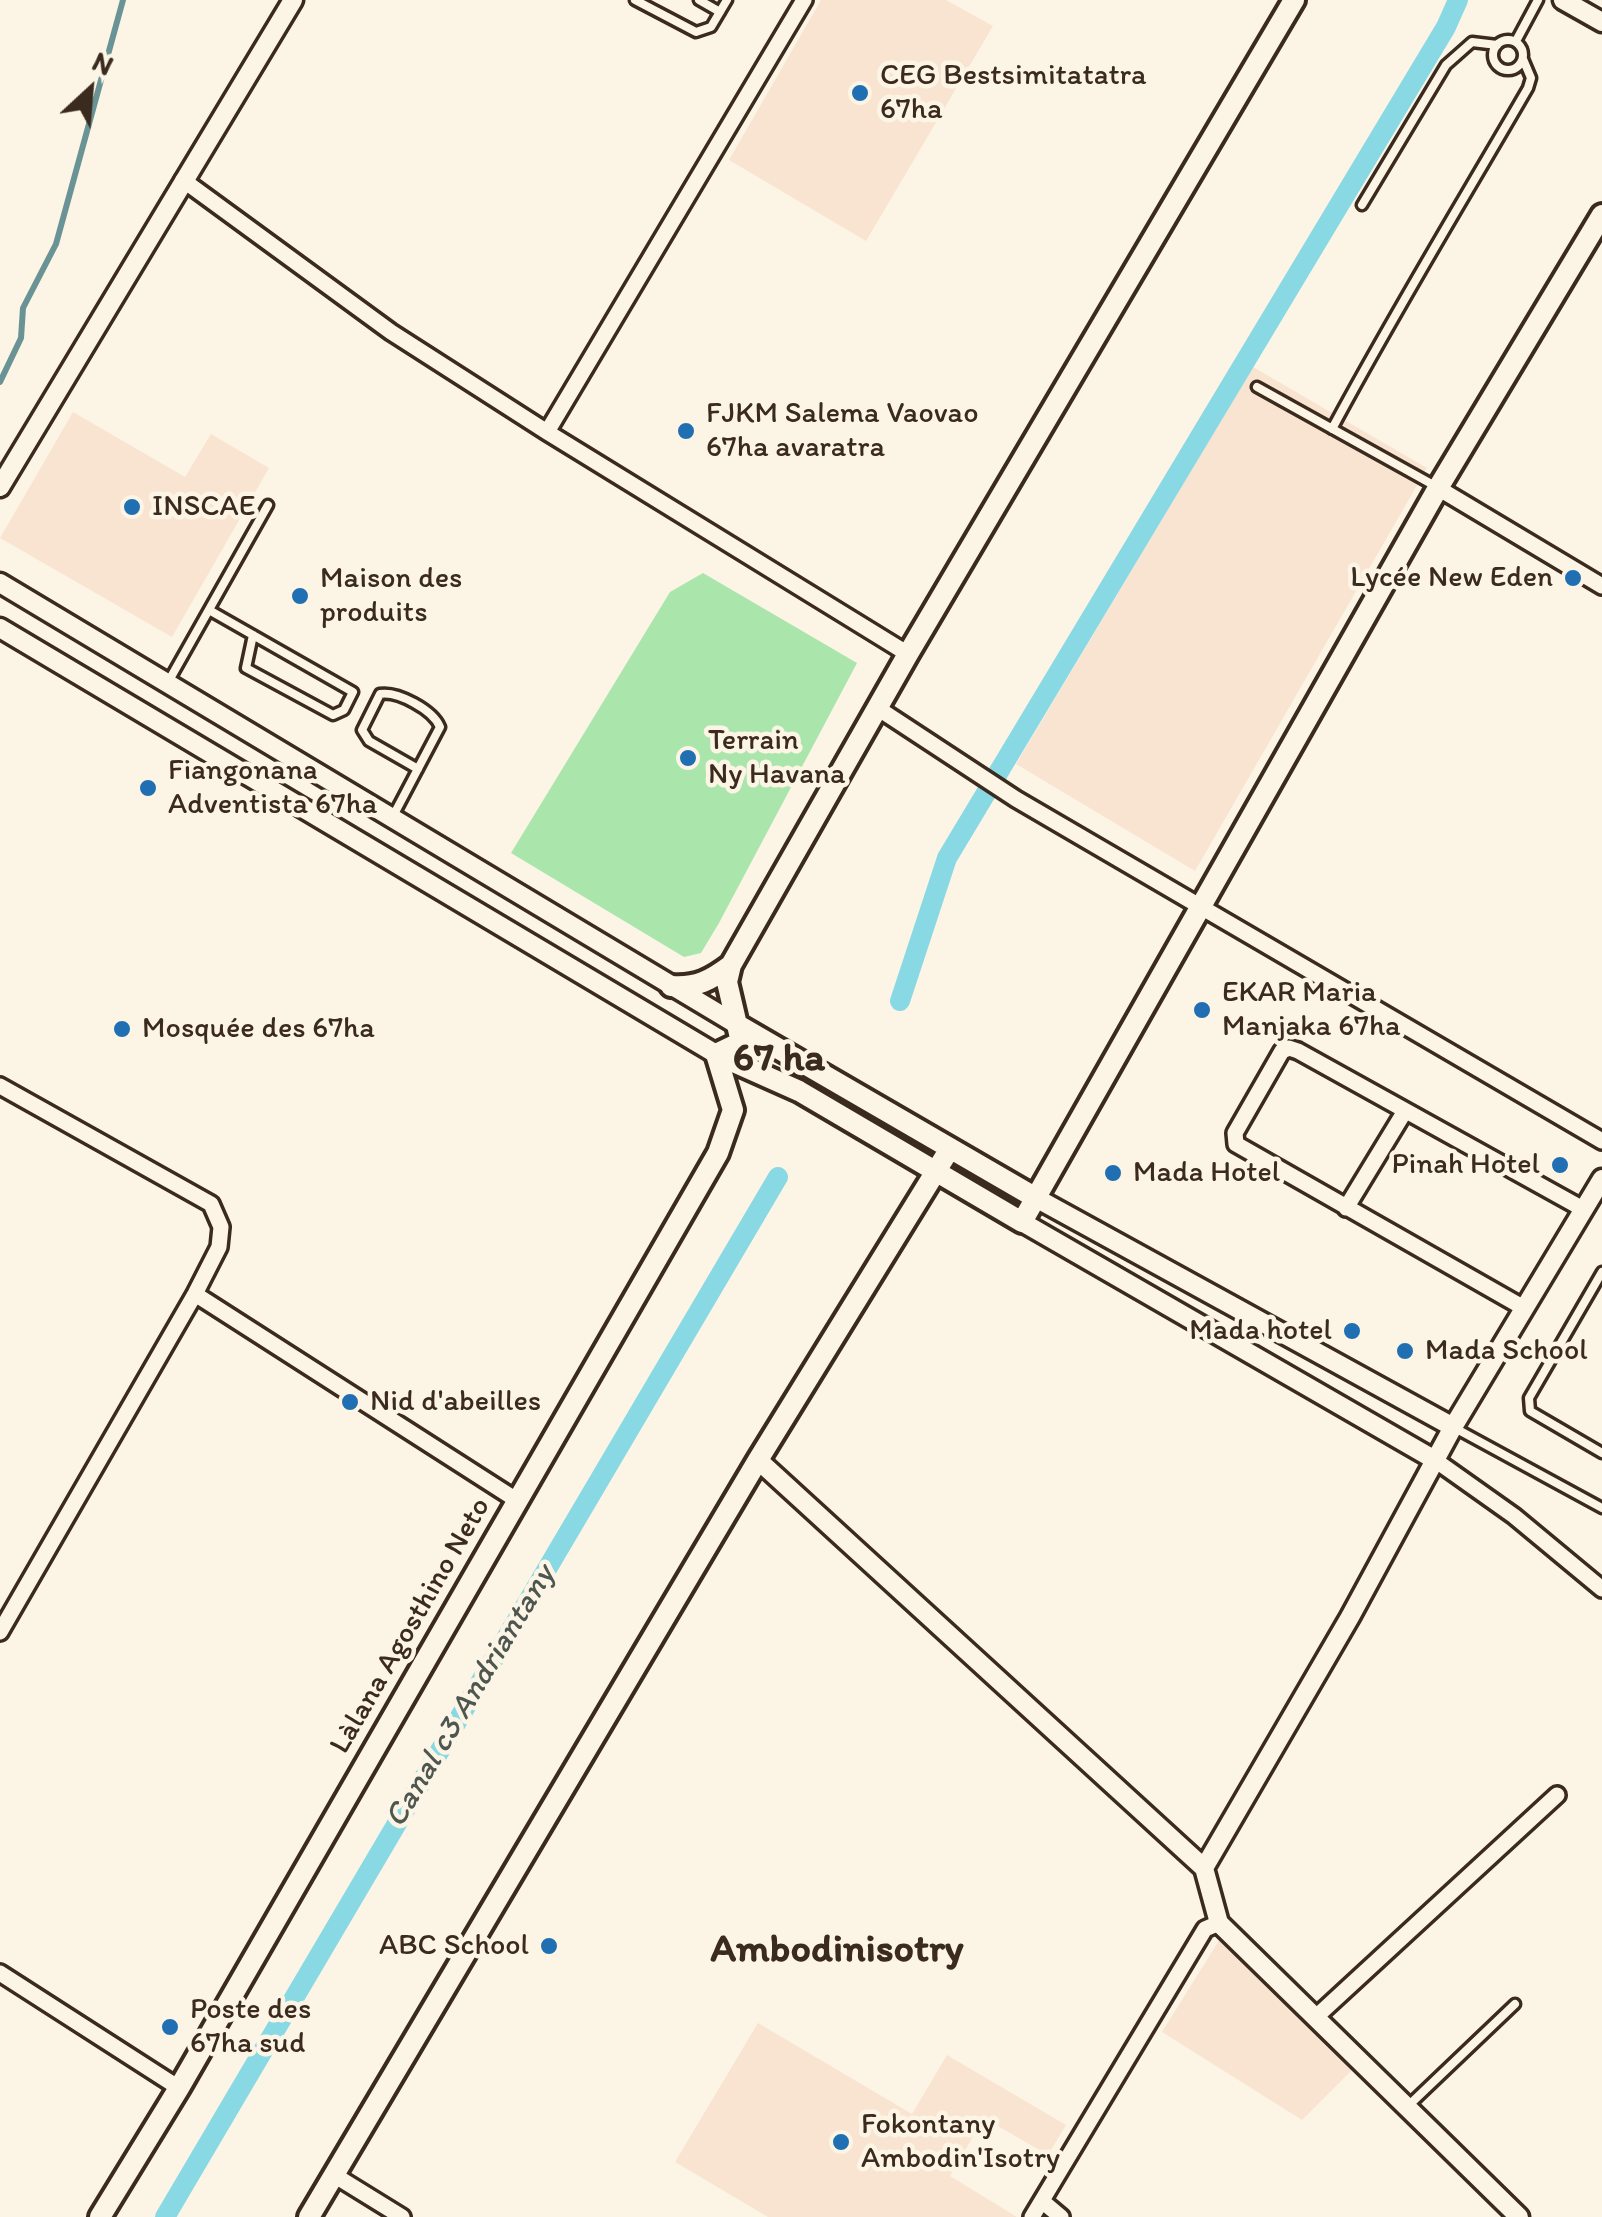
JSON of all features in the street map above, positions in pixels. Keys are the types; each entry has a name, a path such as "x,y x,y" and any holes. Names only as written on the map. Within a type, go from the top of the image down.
{"main road":[{"path":"716,1054 741,1042 727,982 731,965 908,654 1294,0"},
{"path":"716,1054 799,1091 1022,1222 1438,488 1602,215"},
{"path":"672,986 690,988 709,981 731,965"},
{"path":"736,1024 1036,1198"},
{"name":"Làlana Agosthino Neto","path":"100,2217 179,2088 718,1153 733,1110 716,1054"},
{"path":"309,2217 758,1460 949,1150"}],"street":[{"path":"0,487 293,0"},
{"path":"547,432 804,0"},
{"path":"1563,0 1602,22"},
{"path":"182,180 391,332 908,654"},
{"path":"1438,488 1602,586"},
{"path":"0,584 736,1024"},
{"path":"0,628 716,1054"},
{"path":"880,709 967,770 1602,1140"},
{"path":"1524,1308 1234,1141 1282,1051 1298,1050 1583,1209"},
{"path":"0,1086 211,1204 221,1227 219,1247 195,1294 0,1632"},
{"path":"1346,1208 1405,1111"},
{"path":"1204,1868 1350,1617 1453,1427 1602,1179"},
{"path":"1036,1198 1453,1427"},
{"path":"1022,1222 1435,1460 1514,1516 1602,1589"},
{"path":"195,1294 518,1501"},
{"path":"758,1460 1204,1868 1219,1923 1519,2217"},
{"path":"1317,2016 1556,1795"},
{"path":"1032,2217 1204,1929 1219,1923"},
{"path":"0,1973 179,2088"},
{"path":"334,2175 402,2217"},
{"path":"1042,2201 1061,2217"}],"lane":[{"path":"635,0 690,32 704,32 711,27 727,0"},
{"path":"699,0 720,12"},
{"path":"1516,42 1538,0"},
{"path":"1332,428 1394,313 1528,88 1531,78 1524,52 1516,42 1472,42 1446,65 1362,205"},
{"path":"1496,45 1494,58 1502,69 1515,69 1524,59"},
{"path":"1257,387 1438,488"},
{"path":"167,684 268,504"},
{"path":"208,610 253,635 353,692 344,710 332,715 246,668 253,635"},
{"path":"392,819 440,727 436,718 391,692 380,694 362,730 369,740 418,769"},
{"path":"1602,1272 1529,1398 1530,1411 1602,1453"},
{"path":"1453,1427 1602,1508"},
{"path":"1408,2106 1515,2004"}],"shaded area":[{"name":"CEG Bestsimitatatra 67ha","path":"821,0 946,0 993,26 866,241 729,160"},
{"path":"1253,367 1427,468 1195,871 1016,764"},
{"name":"INSCAE","path":"73,412 185,477 211,434 269,468 172,637 0,538"},
{"path":"1223,1934 1356,2066 1302,2120 1162,2032"},
{"path":"758,2023 912,2114 947,2055 1066,2125 1048,2155 984,2118 950,2176 1017,2217 768,2217 675,2162"}],"green space":[{"name":"Terrain Ny Havana","path":"703,573 857,663 719,923 701,953 684,957 511,853 670,592"}],"waterway":[{"path":"0,382 21,338 23,308 56,244 123,0"},
{"path":"900,1001 947,858 1446,27 1458,0"},
{"name":"Canal c3 Andriantany","path":"165,2217 778,1177"}],"place":[{"name":"CEG Bestsimitatatra 67ha","path":"860,93"},
{"name":"FJKM Salema Vaovao 67ha avaratra","path":"686,431"},
{"name":"INSCAE","path":"132,507"},
{"name":"Lycée New Eden","path":"1573,578"},
{"name":"Maison des produits","path":"300,596"},
{"name":"Terrain Ny Havana","path":"688,758"},
{"name":"Fiangonana Adventista 67ha","path":"148,788"},
{"name":"EKAR Maria Manjaka 67ha","path":"1202,1010"},
{"name":"Mosquée des 67ha","path":"122,1029"},
{"name":"Pinah Hotel","path":"1560,1165"},
{"name":"Mada Hotel","path":"1113,1173"},
{"name":"Mada hotel","path":"1352,1331"},
{"name":"Mada School","path":"1405,1351"},
{"name":"Nid d'abeilles","path":"350,1402"},
{"name":"ABC School","path":"549,1946"},
{"name":"Poste des 67ha sud","path":"170,2027"},
{"name":"Fokontany Ambodin'Isotry","path":"841,2142"}],"district":[{"name":"67 ha","path":"779,1060"},
{"name":"Ambodinisotry","path":"837,1951"}]}
